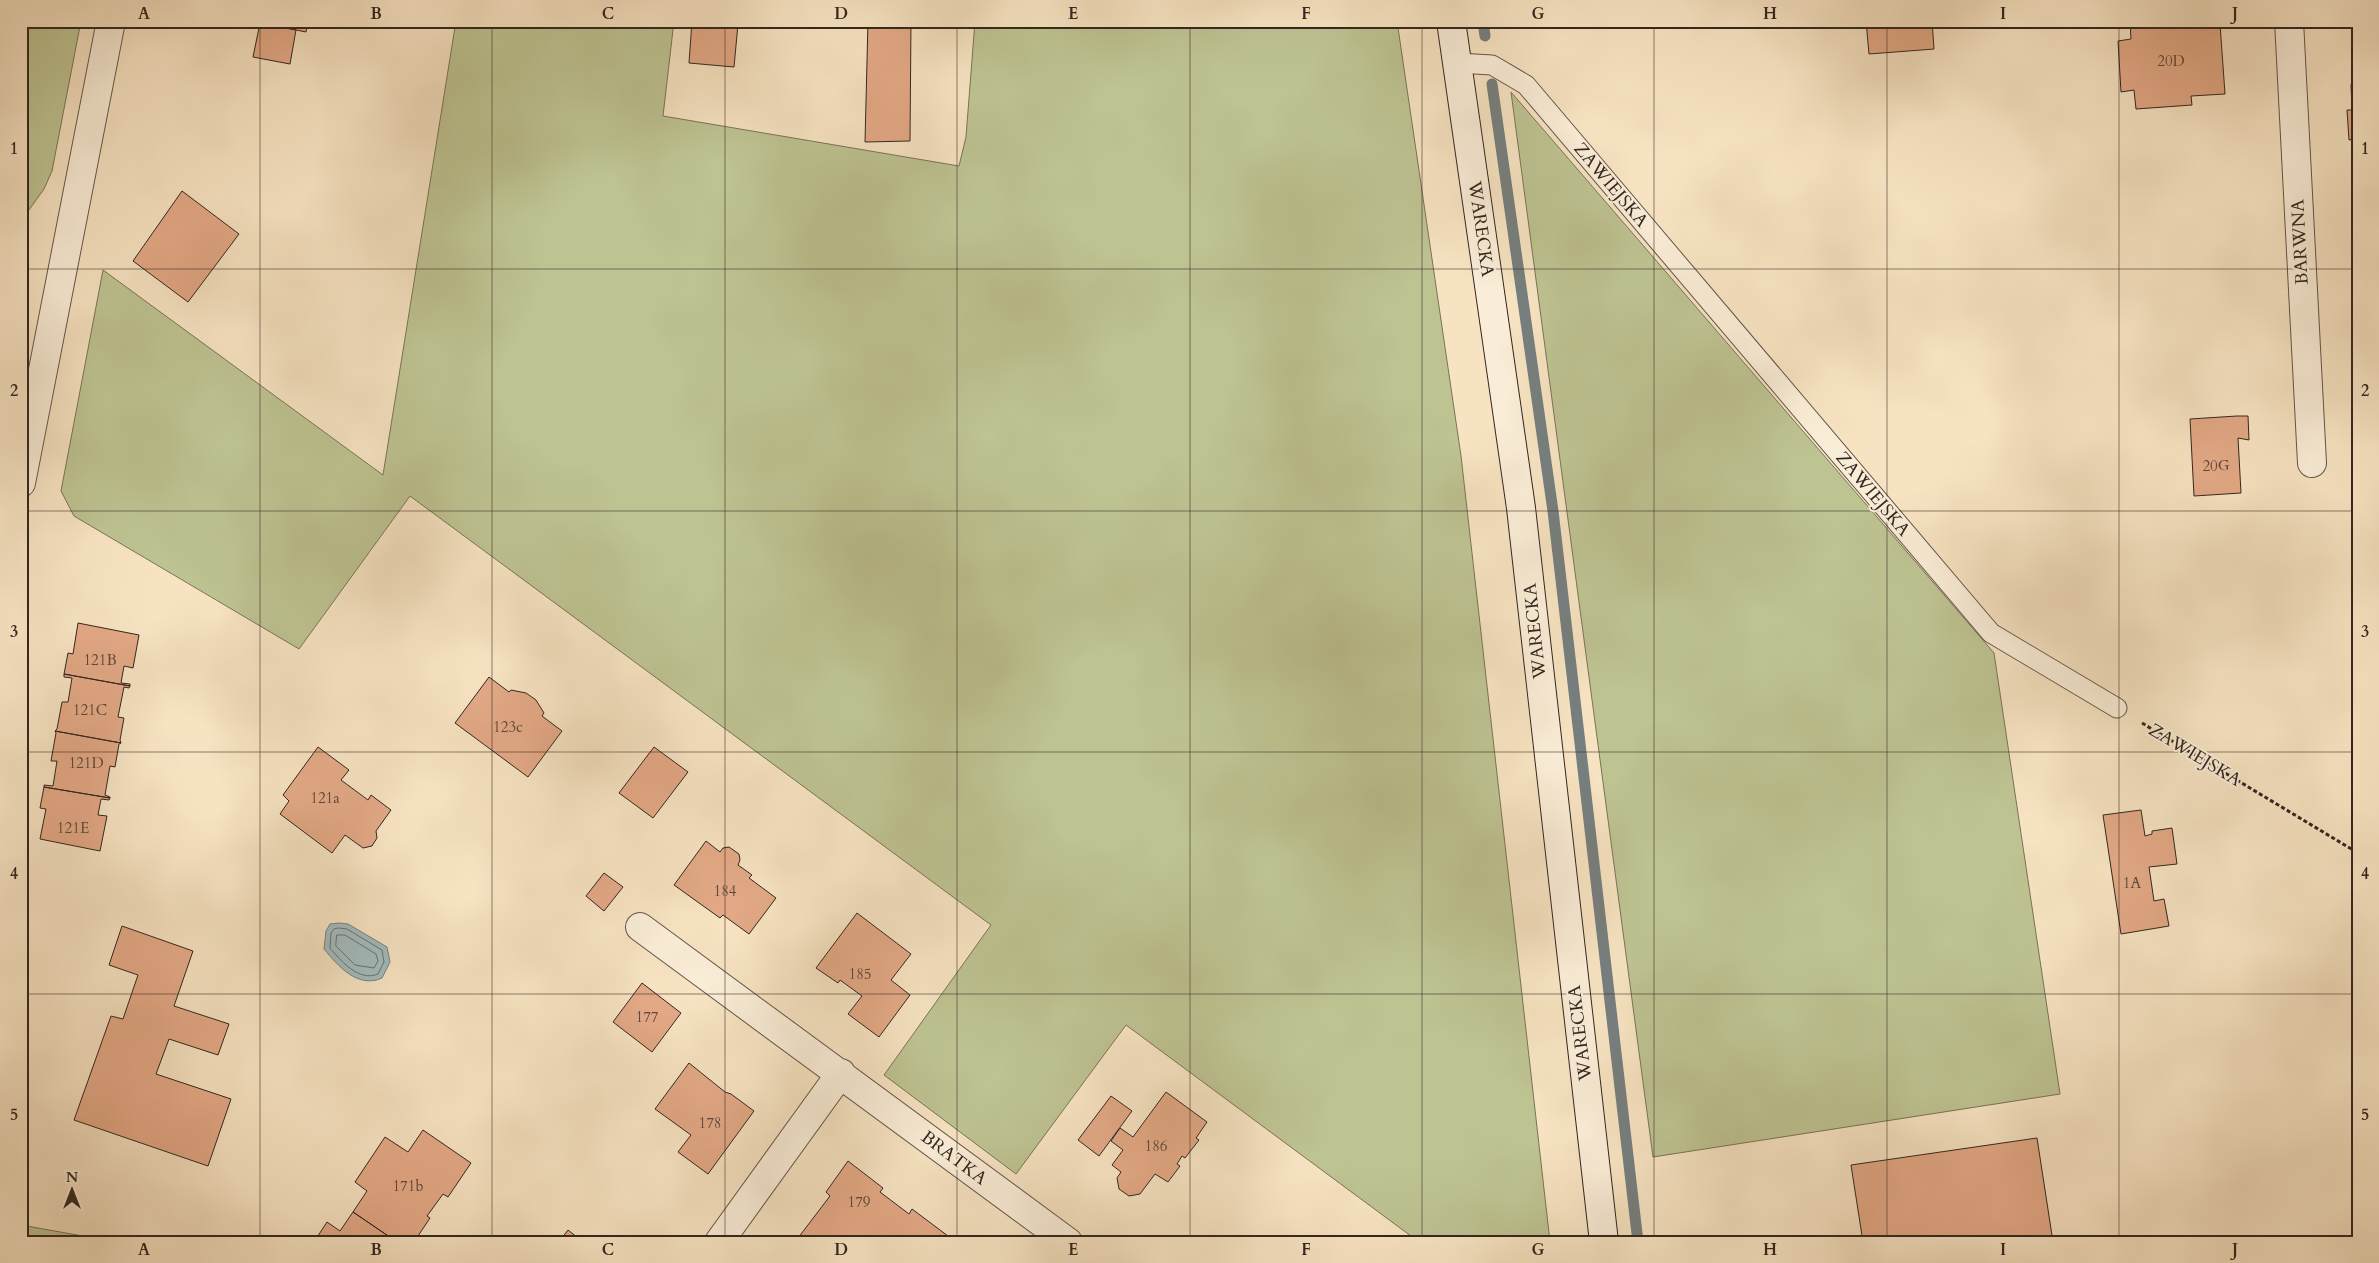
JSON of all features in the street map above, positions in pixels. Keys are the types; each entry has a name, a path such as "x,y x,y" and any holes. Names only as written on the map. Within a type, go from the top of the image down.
{"street":[{"path":"21,484 110,21"},
{"name":"WARECKA","path":"1451,21 1521,508 1604,1242"},
{"name":"BARWNA","path":"2289,21 2312,463"},
{"name":"BRATKA","path":"640,928 841,1073 1068,1242"},
{"path":"719,1242 841,1073"}],"lane":[{"name":"ZAWIEJSKA","path":"1457,63 1492,66 1526,85 1991,633 2117,708"}],"path":[{"name":"ZAWIEJSKA","path":"2117,708 2358,853"}],"green space":[{"path":"21,21 81,21 52,171 44,189 26,214 21,211"},
{"path":"456,21 674,21 663,116 959,166 966,137 975,21 1397,21 1461,456 1550,1242 1419,1242 1126,1025 1016,1174 884,1075 991,925 410,496 299,649 74,516 61,491 103,270 383,475"},
{"path":"1511,92 1994,653 2060,1094 1653,1157"},
{"path":"21,1225 94,1238 93,1242 21,1242"}],"water":[{"path":"330,924 348,924 387,947 390,962 382,978 373,981 357,978 349,974 324,949 326,931"}],"building":[{"path":"252,21 308,21 306,32"},
{"path":"692,21 751,21 751,25 738,24 734,67 689,63"},
{"path":"868,21 911,21 910,141 865,142"},
{"path":"1866,21 1932,21 1934,49 1869,54"},
{"path":"2130,21 2186,21 2186,26 2220,24 2225,94 2191,96 2192,105 2136,109 2134,90 2121,92 2118,41 2131,39"},
{"path":"260,23 296,30 290,64 253,57"},
{"path":"2351,84 2358,84 2358,165 2356,165 2354,139 2349,140 2347,110 2352,110"},
{"path":"182,191 239,234 188,302 133,261"},
{"path":"2355,209 2358,209 2358,258"},
{"path":"2248,416 2249,440 2238,438 2241,493 2194,496 2190,419"},
{"path":"78,623 139,635 133,668 124,666 121,683 130,684 130,686 64,674 68,653 73,654"},
{"path":"64,674 130,686 129,688 124,687 118,717 124,718 121,743 55,731 62,702 68,702 72,678 64,677"},
{"path":"489,677 509,692 511,690 526,693 536,700 544,713 542,716 562,731 528,777 455,723"},
{"path":"55,731 121,743 119,744 115,767 110,766 105,795 110,798 44,787 44,785 53,786 57,761 51,761"},
{"path":"318,747 349,770 341,780 368,800 371,795 391,810 376,831 377,838 372,846 363,848 345,835 332,853 280,814 289,801 283,795"},
{"path":"654,747 688,772 653,818 619,793"},
{"path":"44,787 110,798 109,800 101,799 98,815 107,816 100,851 40,839 46,809 40,808"},
{"path":"2141,810 2145,836 2152,834 2152,831 2172,828 2177,864 2149,867 2154,901 2164,899 2169,926 2121,934 2103,815"},
{"path":"706,841 720,852 723,848 729,847 739,854 740,860 738,865 752,875 749,878 776,898 749,934 723,915 720,918 674,885"},
{"path":"604,873 623,887 604,911 586,896"},
{"path":"857,913 911,954 891,980 910,995 879,1037 848,1014 862,996 840,980 838,983 816,968"},
{"path":"122,926 193,951 174,1006 229,1024 218,1055 169,1039 156,1074 231,1099 208,1166 74,1120 111,1016 123,1019 138,975 109,965"},
{"path":"642,983 681,1013 652,1052 613,1022"},
{"path":"689,1063 725,1092 731,1094 754,1111 708,1174 678,1152 691,1135 655,1109"},
{"path":"1166,1092 1207,1122 1196,1138 1199,1140 1185,1158 1182,1156 1177,1164 1180,1166 1168,1182 1155,1174 1140,1194 1129,1196 1119,1189 1117,1178 1121,1172 1112,1165 1123,1150 1111,1141 1120,1128 1133,1137"},
{"path":"1111,1096 1132,1111 1099,1156 1078,1140"},
{"path":"423,1130 471,1163 448,1197 443,1194 427,1216 430,1218 414,1242 397,1242 353,1212 367,1191 355,1182 385,1137 408,1152"},
{"path":"2037,1138 2053,1242 1863,1242 1851,1165"},
{"path":"848,1161 883,1188 880,1192 909,1214 912,1209 956,1242 795,1242 830,1196 826,1192"},
{"path":"353,1212 397,1242 314,1242 327,1222 340,1231"},
{"path":"568,1230 583,1242 559,1242"}],"waterway":[{"path":"1483,21 1485,36"},
{"path":"1492,84 1553,511 1638,1242"}]}
